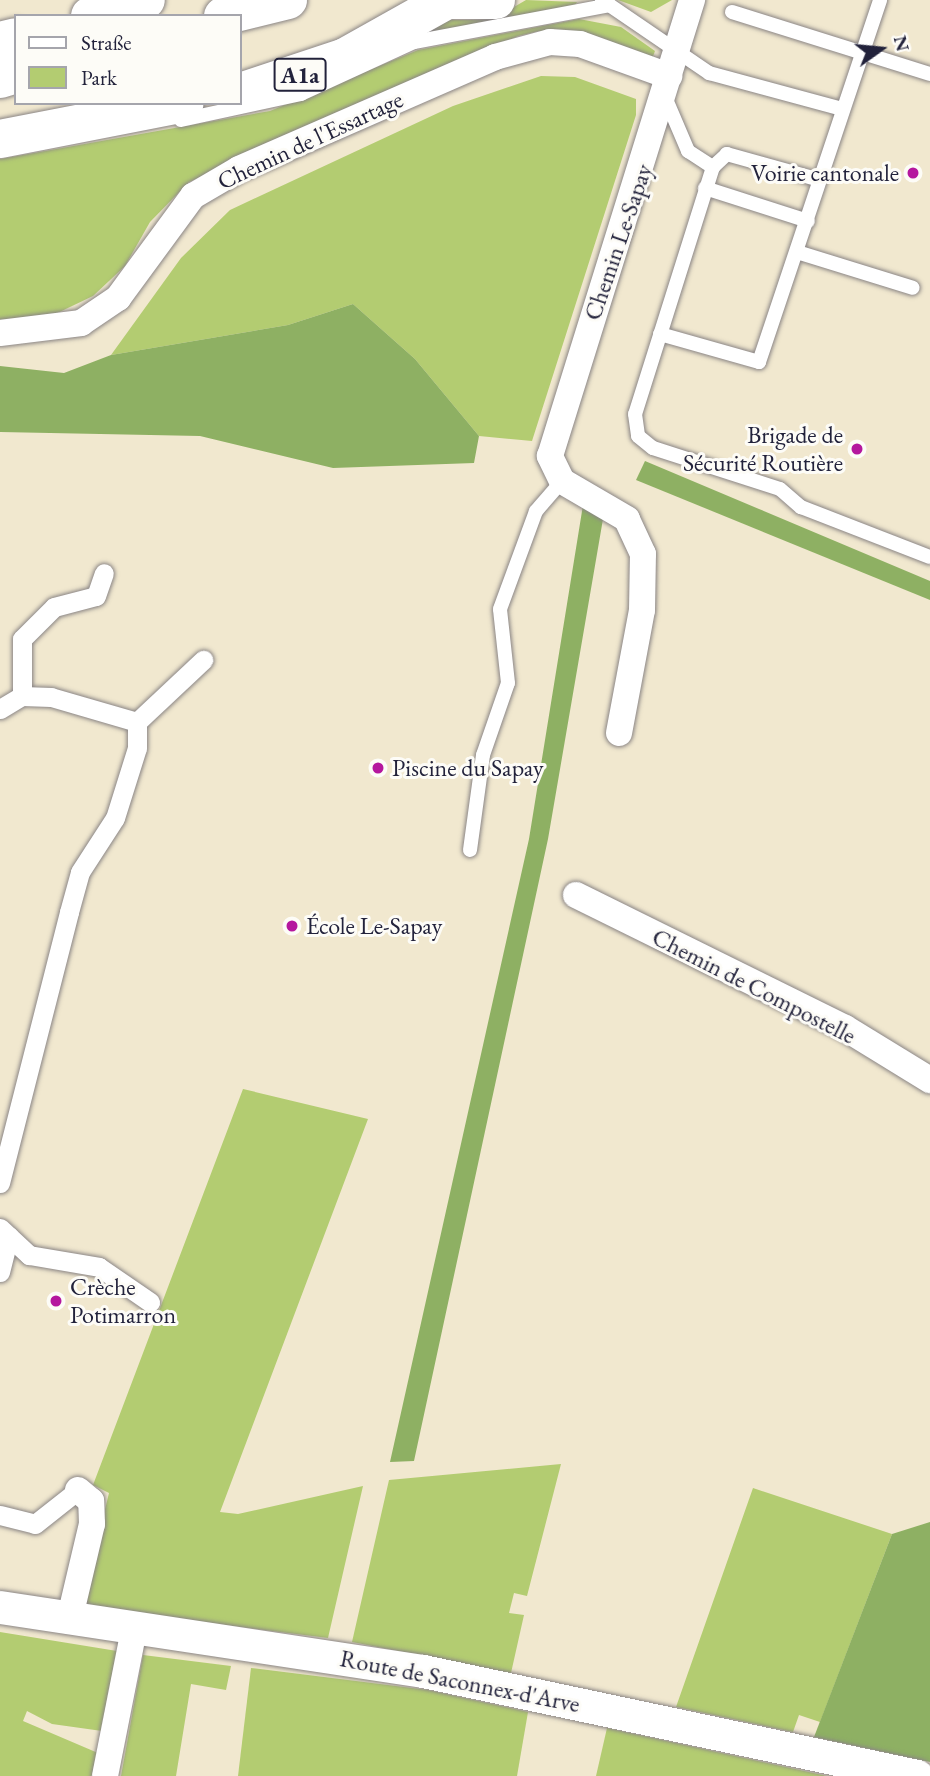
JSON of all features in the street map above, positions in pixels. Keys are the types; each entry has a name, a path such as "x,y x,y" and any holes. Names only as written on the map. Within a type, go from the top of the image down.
{"main road":[{"path":"97,14 146,0"},
{"path":"231,14 288,0"},
{"path":"449,0 496,0"},
{"name":"A1a","path":"242,91 345,57 449,0"},
{"path":"0,139 174,105"}],"street":[{"name":"Chemin Le-Sapay","path":"562,481 550,456 554,439 692,0"},
{"name":"Chemin de l'Essartage","path":"0,333 81,323 118,298 170,219 204,189 495,57 550,42 580,44 670,75"},
{"path":"562,481 627,519 643,554 642,610 619,733"},
{"path":"22,696 22,639 54,607 96,596 104,573"},
{"path":"0,1183 80,872 115,818 137,748 137,722 204,660"},
{"path":"0,709 22,696 90,705 137,722"},
{"name":"Chemin de Compostelle","path":"576,895 845,1028 930,1080"},
{"path":"0,1272 3,1235"},
{"path":"3,1235 29,1255 100,1267 150,1302"},
{"path":"0,1514 36,1524 78,1490 91,1501 92,1524 69,1621"},
{"name":"Route de Saconnex-d'Arve","path":"0,1607 69,1621 423,1671 917,1776"},
{"path":"105,1776 134,1630"}],"lane":[{"path":"660,334 759,362 880,0"},
{"path":"64,126 163,123 265,104 322,86 414,42 606,3 670,75 688,151 713,167"},
{"path":"732,12 930,74"},
{"path":"670,75 726,79 842,109"},
{"path":"820,180 727,154 713,167 635,414 638,436 653,448 780,489 802,507 930,557"},
{"path":"705,188 808,221"},
{"path":"797,252 913,288"},
{"path":"470,850 483,755 508,683 500,609 536,511 562,481"}],"green space":[{"path":"526,0 577,2 574,7 419,35 450,20 492,20"},
{"path":"618,0 672,0 651,12"},
{"path":"579,19 621,27 655,51 652,59 539,31 518,36 189,182 150,222 125,266 93,296 47,318 0,323 0,159 270,111 418,50"},
{"path":"541,76 575,77 636,99 636,115 532,441 479,436 415,359 353,304 288,325 111,355 181,258 230,210 453,106"},
{"path":"353,304 415,359 479,436 474,463 333,468 200,436 0,432 0,366 64,373 111,355 288,325"},
{"path":"645,461 930,581 930,600 636,480"},
{"path":"583,505 603,519 548,839 414,1461 390,1462 529,839"},
{"path":"243,1089 368,1119 220,1512 238,1514 363,1486 328,1638 81,1607 109,1493 93,1485"},
{"path":"561,1464 527,1596 514,1593 509,1613 524,1615 511,1673 352,1642 389,1480"},
{"path":"753,1488 892,1534 820,1722 799,1715 793,1732 676,1707"},
{"path":"930,1522 930,1762 814,1737 892,1534"},
{"path":"0,1632 117,1651 102,1731 52,1724 27,1711 23,1721 98,1753 94,1776 0,1776"},
{"path":"143,1655 231,1666 226,1690 191,1684 176,1776 121,1776"},
{"path":"251,1668 428,1690 528,1712 517,1776 238,1776"},
{"path":"607,1728 827,1776 596,1776"}],"place":[{"name":"Voirie cantonale","path":"913,173"},
{"name":"Brigade de Sécurité Routière","path":"857,449"},
{"name":"Piscine du Sapay","path":"378,768"},
{"name":"École Le-Sapay","path":"292,926"},
{"name":"Crèche Potimarron","path":"56,1301"}]}
